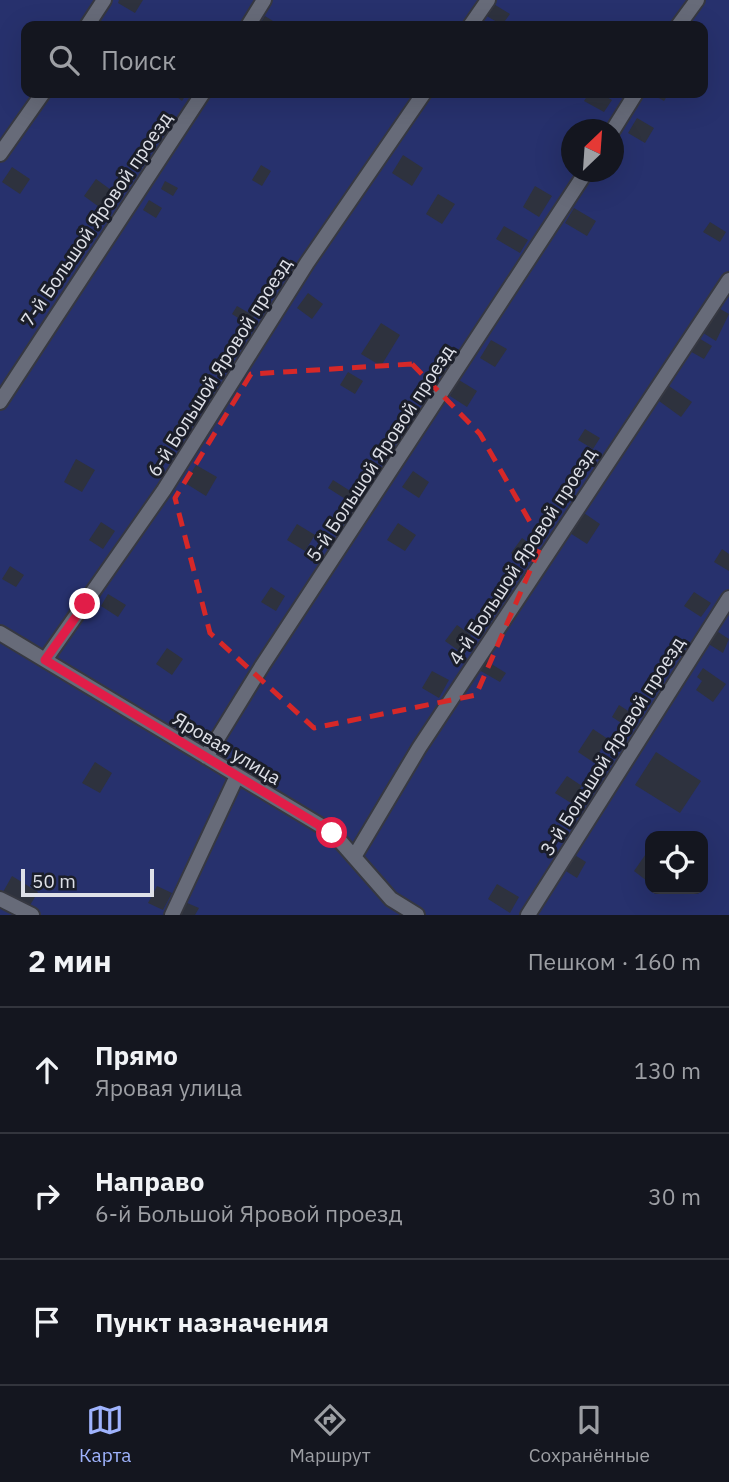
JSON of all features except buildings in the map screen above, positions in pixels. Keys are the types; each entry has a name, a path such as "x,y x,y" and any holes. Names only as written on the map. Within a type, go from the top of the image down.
{"street":[{"path":"90,21 104,0"},
{"path":"251,21 264,0"},
{"path":"473,21 488,0"},
{"path":"682,21 697,0"},
{"path":"0,154 39,98"},
{"name":"7-й Большой Яровой проезд","path":"0,402 200,98"},
{"name":"6-й Большой Яровой проезд","path":"45,660 163,490 307,263 421,98"},
{"path":"620,119 633,98"},
{"name":"5-й Большой Яровой проезд","path":"206,757 261,666 579,182"},
{"name":"4-й Большой Яровой проезд","path":"354,857 433,725 729,280"},
{"name":"3-й Большой Яровой проезд","path":"528,915 729,598"},
{"name":"Яровая улица","path":"0,634 332,833 391,899 417,915"},
{"path":"172,915 237,776"},
{"path":"0,899 33,915"}],"highlighted area":[{"path":"412,364 480,434 542,543 476,695 314,728 210,633 175,498 251,374"}],"shaded area":[{"path":"0,0 729,0 729,915 0,915"}],"route":[{"path":"85,604 45,660 332,833"}]}
